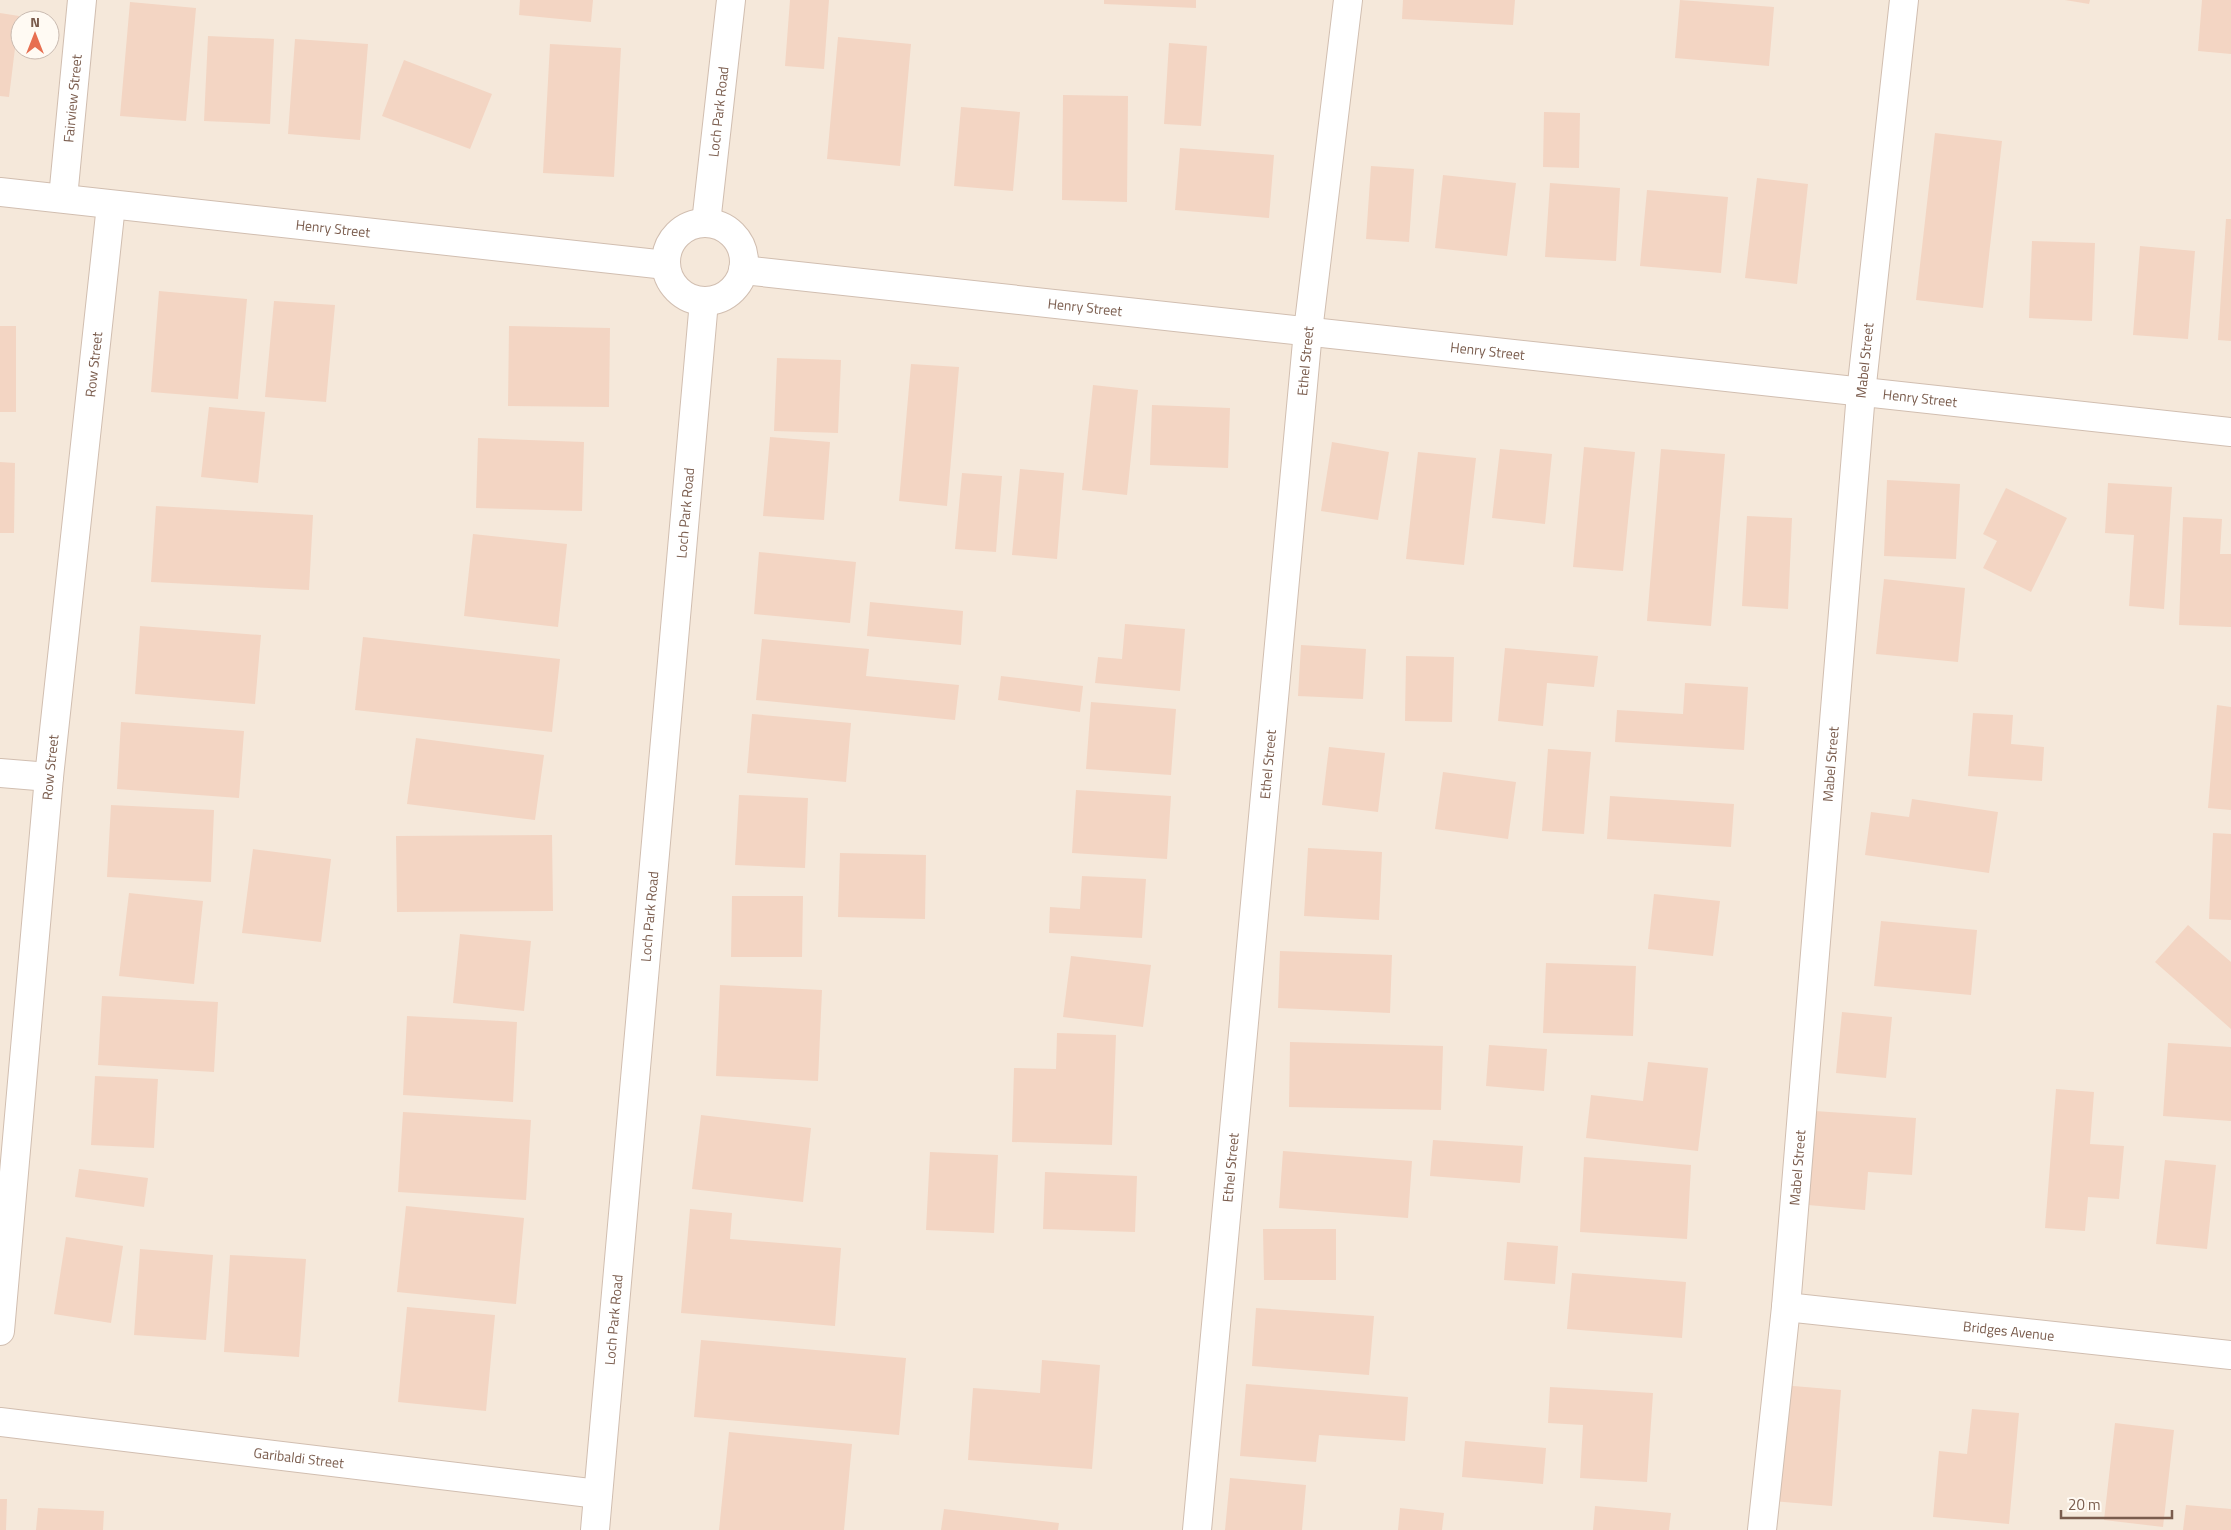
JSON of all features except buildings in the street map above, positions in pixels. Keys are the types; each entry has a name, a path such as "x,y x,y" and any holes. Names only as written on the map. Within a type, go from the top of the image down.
{"street":[{"name":"Fairview Street","path":"63,198 82,0"},
{"name":"Loch Park Road","path":"706,223 731,0"},
{"name":"Ethel Street","path":"1197,1530 1308,331 1348,0"},
{"name":"Mabel Street","path":"1762,1530 1786,1307 1861,393 1904,0"},
{"name":"Henry Street","path":"0,192 666,265"},
{"name":"Row Street","path":"0,1331 49,777 111,205"},
{"path":"706,223 720,226 731,233 740,243 744,257 743,270 733,290 722,298 704,301 690,299 678,291 670,281 666,265 667,251 673,239 683,230 695,224 706,223"},
{"name":"Henry Street","path":"743,270 2231,432"},
{"name":"Loch Park Road","path":"595,1530 704,301"},
{"path":"0,773 49,777"},
{"name":"Bridges Avenue","path":"1786,1307 2231,1355"},
{"name":"Garibaldi Street","path":"0,1422 598,1494"}],"shaded area":[{"path":"0,0 2231,0 2231,1530 0,1530"}]}
